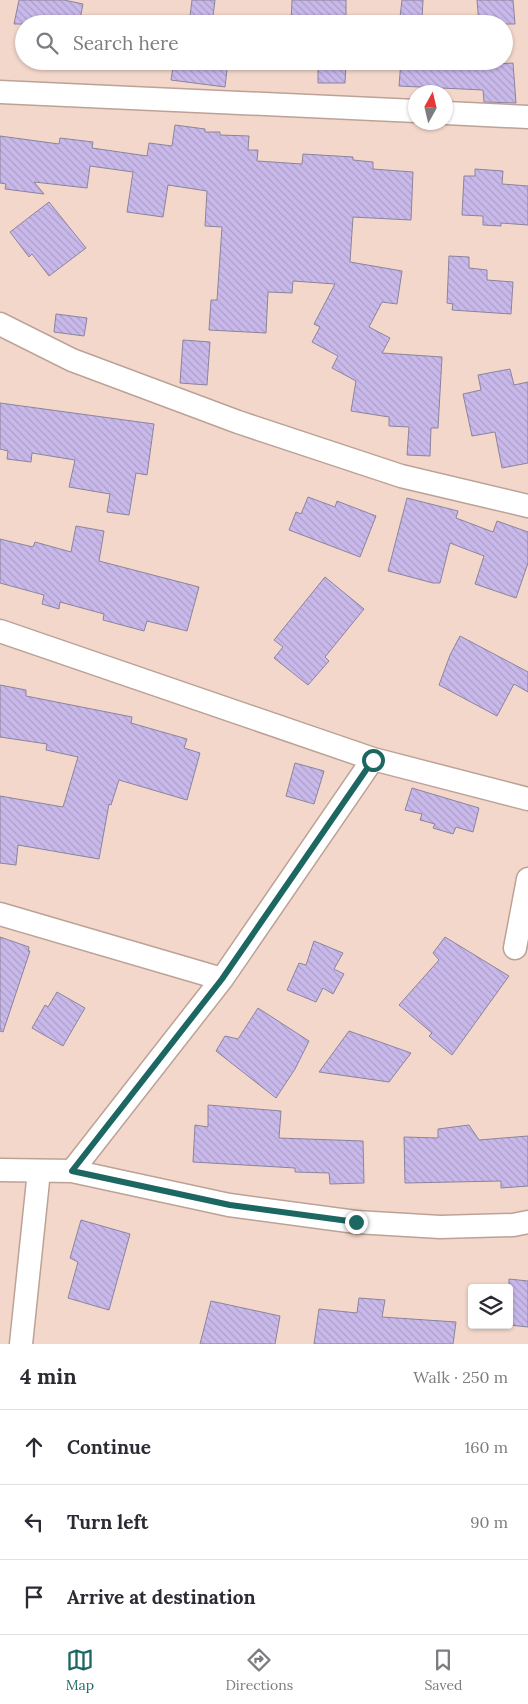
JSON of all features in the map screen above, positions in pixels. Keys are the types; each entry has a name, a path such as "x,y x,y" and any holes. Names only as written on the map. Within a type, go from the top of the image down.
{"street":[{"path":"0,92 408,111"},
{"path":"453,113 528,116"},
{"path":"0,324 72,360 238,422 401,476 528,506"},
{"path":"0,630 373,760 528,799"},
{"path":"72,1171 222,979 373,760"},
{"path":"515,948 528,879"},
{"path":"0,914 222,979"},
{"path":"0,1170 72,1171 230,1205 356,1222 440,1227 513,1225 528,1222"},
{"path":"21,1344 39,1171"}],"building":[{"path":"19,0 64,0 83,4 81,15 16,15"},
{"path":"192,0 215,0 213,15 190,15"},
{"path":"292,0 346,0 346,15 291,15"},
{"path":"402,0 423,0 422,15 400,15"},
{"path":"477,0 513,0 515,24 513,24 513,15 478,15"},
{"path":"513,63 516,103 484,102 483,90 453,89 453,85 399,86 400,70 513,70"},
{"path":"173,70 227,70 225,87 171,80"},
{"path":"318,70 346,70 345,83 318,83"},
{"path":"175,125 205,129 205,132 220,132 220,135 249,136 248,150 258,150 257,161 302,164 303,154 353,157 353,160 373,162 373,169 413,172 411,220 353,217 350,262 402,271 397,304 382,302 369,327 390,338 382,353 442,357 438,428 431,428 430,456 407,455 409,427 389,426 389,417 351,411 356,381 332,368 338,356 312,342 320,327 314,324 335,284 293,281 292,293 268,292 266,333 209,330 211,300 217,300 222,227 205,226 207,191 168,185 163,217 127,212 133,172 90,166 87,188 34,182 44,194 5,189 6,184 0,183 0,136 59,144 60,138 93,142 92,148 147,156 149,143 172,146"},
{"path":"475,169 503,171 502,184 528,186 528,225 501,223 501,226 483,225 483,216 462,215 464,176 475,176"},
{"path":"49,202 86,248 49,276 32,254 29,257 10,232"},
{"path":"449,256 469,257 469,268 487,270 487,280 513,282 511,314 452,310 453,304 447,303"},
{"path":"56,314 87,318 84,336 54,332"},
{"path":"183,340 210,342 207,385 180,383"},
{"path":"510,369 514,385 528,382 528,463 502,468 495,432 472,436 463,394 481,390 478,375"},
{"path":"0,403 154,424 147,475 136,473 129,515 107,512 110,494 69,487 75,460 32,453 31,462 7,459 8,451 0,449"},
{"path":"308,497 335,507 337,501 376,516 360,557 289,530 296,512 301,514"},
{"path":"407,498 458,511 456,518 493,532 497,521 528,532 528,563 516,598 475,584 484,556 450,543 440,583 433,583 388,571"},
{"path":"76,526 104,531 99,561 199,587 187,631 147,621 144,631 103,620 104,614 60,602 59,609 42,604 44,595 0,583 0,539 33,547 35,542 71,552"},
{"path":"325,577 364,609 325,657 329,661 308,685 274,658 283,647 274,640"},
{"path":"460,636 528,672 528,692 514,684 497,716 439,685 450,655"},
{"path":"0,685 26,690 26,696 132,717 131,723 187,739 184,748 200,753 187,800 119,780 111,805 109,804 99,859 18,845 16,865 0,863 0,796 63,807 78,757 46,750 47,744 0,737"},
{"path":"295,763 324,771 314,804 286,796"},
{"path":"412,788 479,808 473,832 456,827 453,834 433,828 435,824 420,820 422,814 405,810"},
{"path":"0,937 29,947 28,951 30,951 3,1032 0,1031"},
{"path":"445,937 509,976 452,1055 429,1036 432,1033 399,1005 439,960 433,953"},
{"path":"314,941 343,953 334,969 344,974 333,994 323,988 316,1002 287,990 299,963 306,965"},
{"path":"57,992 85,1008 63,1046 32,1028 45,1005 48,1007"},
{"path":"258,1008 309,1041 295,1069 276,1098 216,1051 225,1036 238,1039"},
{"path":"349,1031 411,1053 389,1082 319,1072"},
{"path":"208,1105 281,1111 279,1138 363,1141 364,1183 330,1184 329,1173 295,1172 295,1168 193,1162 195,1125 208,1127"},
{"path":"469,1125 479,1140 528,1136 528,1186 501,1188 501,1181 405,1183 404,1137 438,1138 438,1129"},
{"path":"81,1220 130,1234 109,1310 68,1298 78,1262 70,1258"},
{"path":"509,1279 528,1281 528,1327 513,1325 513,1284 509,1284"},
{"path":"359,1298 385,1300 382,1317 456,1322 453,1344 314,1344 319,1309 357,1313"},
{"path":"211,1301 280,1316 275,1344 200,1344"}],"route":[{"path":"356,1222 230,1205 72,1171 222,979 373,760"}]}
